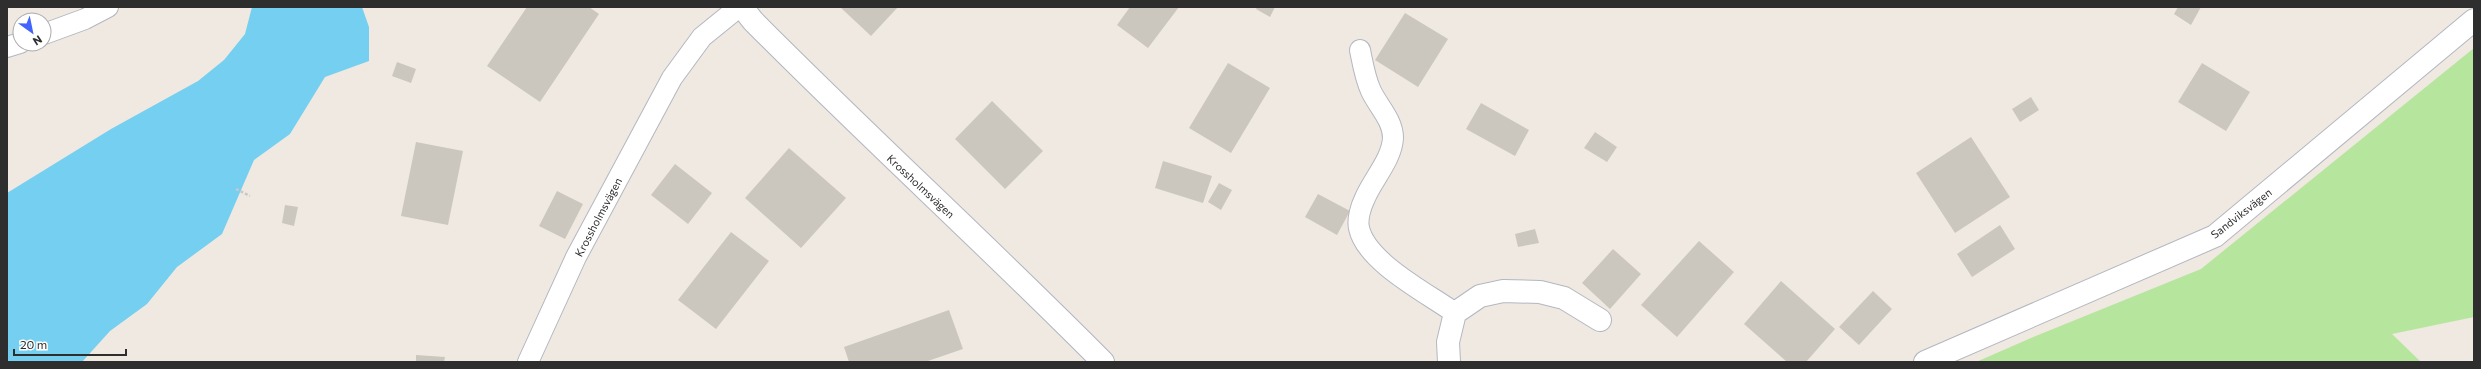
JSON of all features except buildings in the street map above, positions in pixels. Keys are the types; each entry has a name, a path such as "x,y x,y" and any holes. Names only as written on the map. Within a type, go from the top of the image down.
{"street":[{"name":"Krossholmsvägen","path":"741,7 841,110 1016,275 1103,362"},
{"name":"Sandviksvägen","path":"1925,362 2215,236 2474,20"},
{"path":"1449,362 1448,342 1455,313 1480,296 1503,291 1540,292 1564,298 1600,320"}],"lane":[{"path":"52,31 85,19 108,7"},
{"name":"Krossholmsvägen","path":"528,362 576,257 672,78 702,37 741,7"},
{"path":"1360,50 1365,76 1371,92 1390,123 1393,138 1389,152 1362,205 1359,226 1362,238 1377,258 1455,313"}],"path":[{"path":"236,189 250,196"}],"green space":[{"path":"2474,48 2474,317 2392,334 2421,362 1976,362 2201,269"}],"water":[{"path":"252,7 362,7 369,27 369,61 325,77 290,134 254,160 222,234 177,267 147,304 110,331 82,362 7,362 7,193 111,129 198,81 224,60 245,34"}]}
